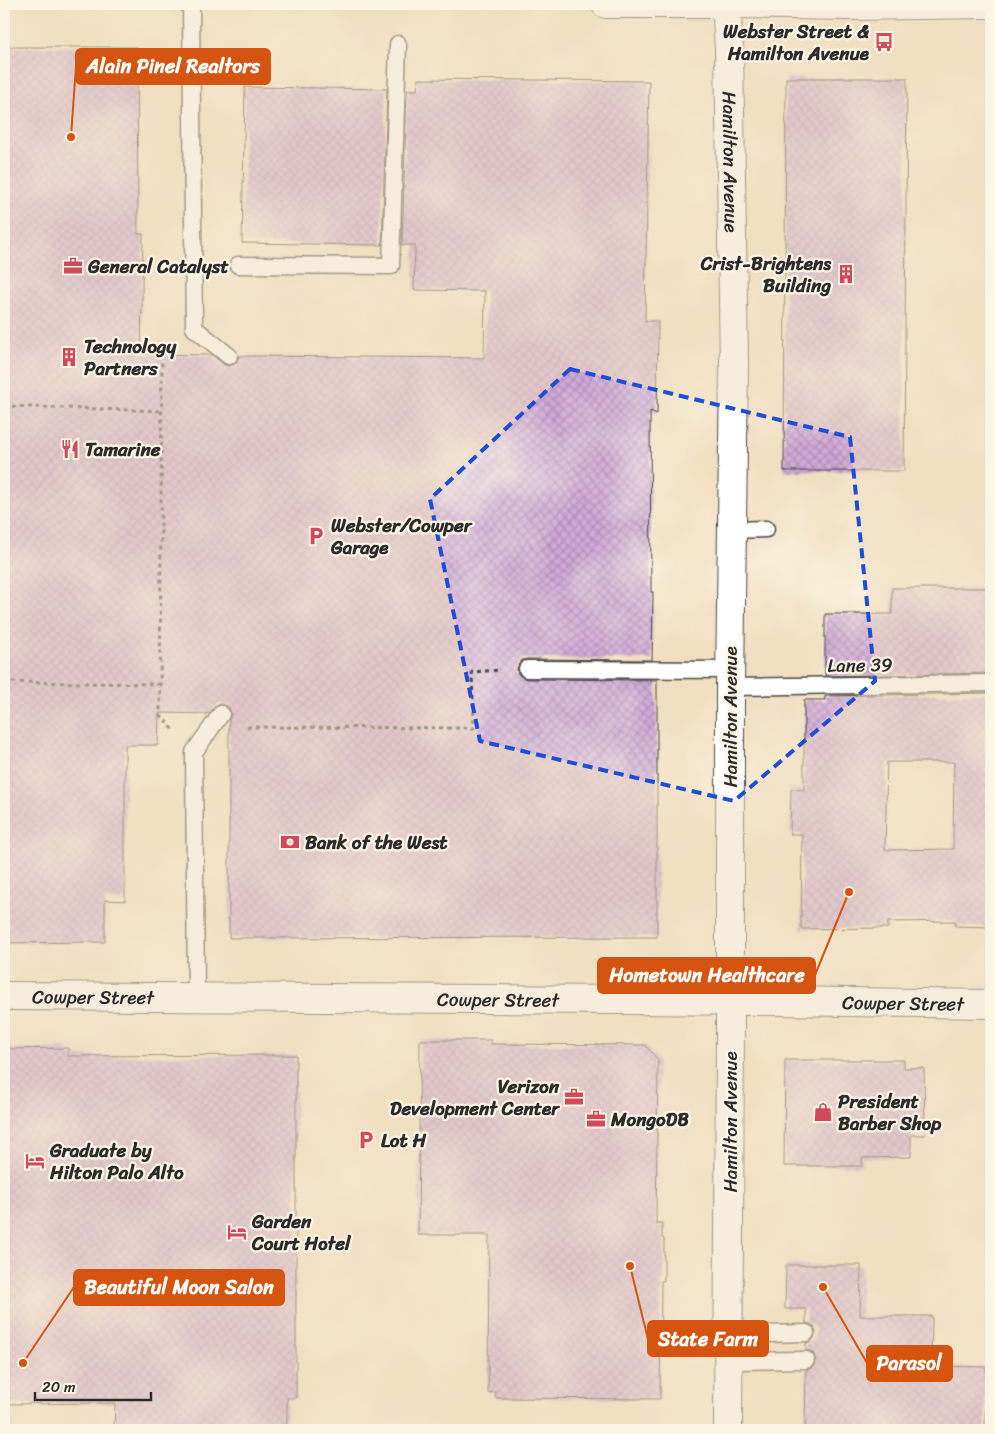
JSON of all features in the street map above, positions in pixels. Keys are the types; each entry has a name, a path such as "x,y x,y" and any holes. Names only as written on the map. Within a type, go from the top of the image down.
{"street":[{"path":"606,4 715,4"},
{"name":"Hamilton Avenue","path":"726,4 729,49 734,363 730,679 728,1430"},
{"path":"734,4 840,6 991,4"},
{"name":"Cowper Street","path":"4,996 991,1004"}],"lane":[{"path":"191,4 194,328 229,356"},
{"path":"238,265 391,266 398,44"},
{"path":"732,530 766,529"},
{"name":"Lane 39","path":"527,669 730,679 991,683"},
{"path":"196,998 194,752 216,721"},
{"path":"729,1348 806,1333"},
{"path":"729,1348 806,1360"}],"path":[{"path":"194,328 162,348 160,684 160,714 194,752"},
{"path":"4,406 162,411"},
{"path":"171,727 216,721 474,728 472,672"},
{"path":"4,682 160,684"}],"highlighted area":[{"path":"570,369 850,437 875,681 734,801 480,741 430,499"}],"building":[{"path":"4,47 137,47 138,234 143,234 141,354 212,355 228,366 236,363 239,356 484,358 485,291 414,290 415,245 402,245 407,90 417,90 418,79 649,81 645,321 658,321 657,414 650,411 651,592 653,592 652,660 527,659 522,660 517,669 518,674 527,679 657,680 657,937 229,938 229,720 231,714 227,706 221,704 216,705 209,714 159,713 158,745 125,745 125,901 105,900 105,942 4,943"},
{"name":"Crist-Brightens Building","path":"786,78 907,78 904,471 784,471"},
{"path":"245,87 387,89 382,245 242,243"},
{"path":"892,588 991,588 991,673 825,676 825,614 892,614"},
{"path":"991,693 991,927 955,926 955,921 888,922 888,928 801,929 802,834 790,834 791,789 804,790 804,700 825,700 825,696","holes":["887,762 954,762 953,849 885,850"]},
{"path":"420,1040 491,1040 491,1044 645,1045 658,1060 656,1223 662,1223 662,1238 664,1239 664,1281 661,1281 660,1399 495,1398 496,1392 488,1393 489,1235 418,1235"},
{"name":"Garden Court Hotel","path":"68,1048 68,1056 296,1055 296,1398 287,1398 287,1430 114,1430 115,1403 4,1404 4,1049"},
{"path":"785,1060 904,1060 904,1068 924,1068 925,1135 911,1135 911,1157 862,1158 862,1166 784,1166"},
{"path":"786,1265 861,1265 860,1316 932,1316 931,1366 986,1367 985,1430 805,1430 806,1370 812,1368 816,1360 814,1354 806,1350 806,1343 811,1342 816,1332 811,1324 806,1323 806,1309 785,1309"}],"place":[{"name":"Webster Street & Hamilton Avenue","path":"884,42"},
{"name":"Alain Pinel Realtors","path":"71,137"},
{"name":"General Catalyst","path":"73,266"},
{"name":"Crist-Brightens Building","path":"846,274"},
{"name":"Technology Partners","path":"69,357"},
{"name":"Tamarine","path":"70,449"},
{"name":"Webster/Cowper Garage","path":"316,536"},
{"name":"Bank of the West","path":"290,842"},
{"name":"Hometown Healthcare","path":"849,892"},
{"name":"Verizon Development Center","path":"574,1097"},
{"name":"President Barber Shop","path":"823,1112"},
{"name":"MongoDB","path":"596,1119"},
{"name":"Lot H","path":"366,1140"},
{"name":"Graduate by Hilton Palo Alto","path":"35,1161"},
{"name":"Garden Court Hotel","path":"237,1232"},
{"name":"State Farm","path":"630,1266"},
{"name":"Parasol","path":"823,1287"},
{"name":"Beautiful Moon Salon","path":"23,1363"}]}
